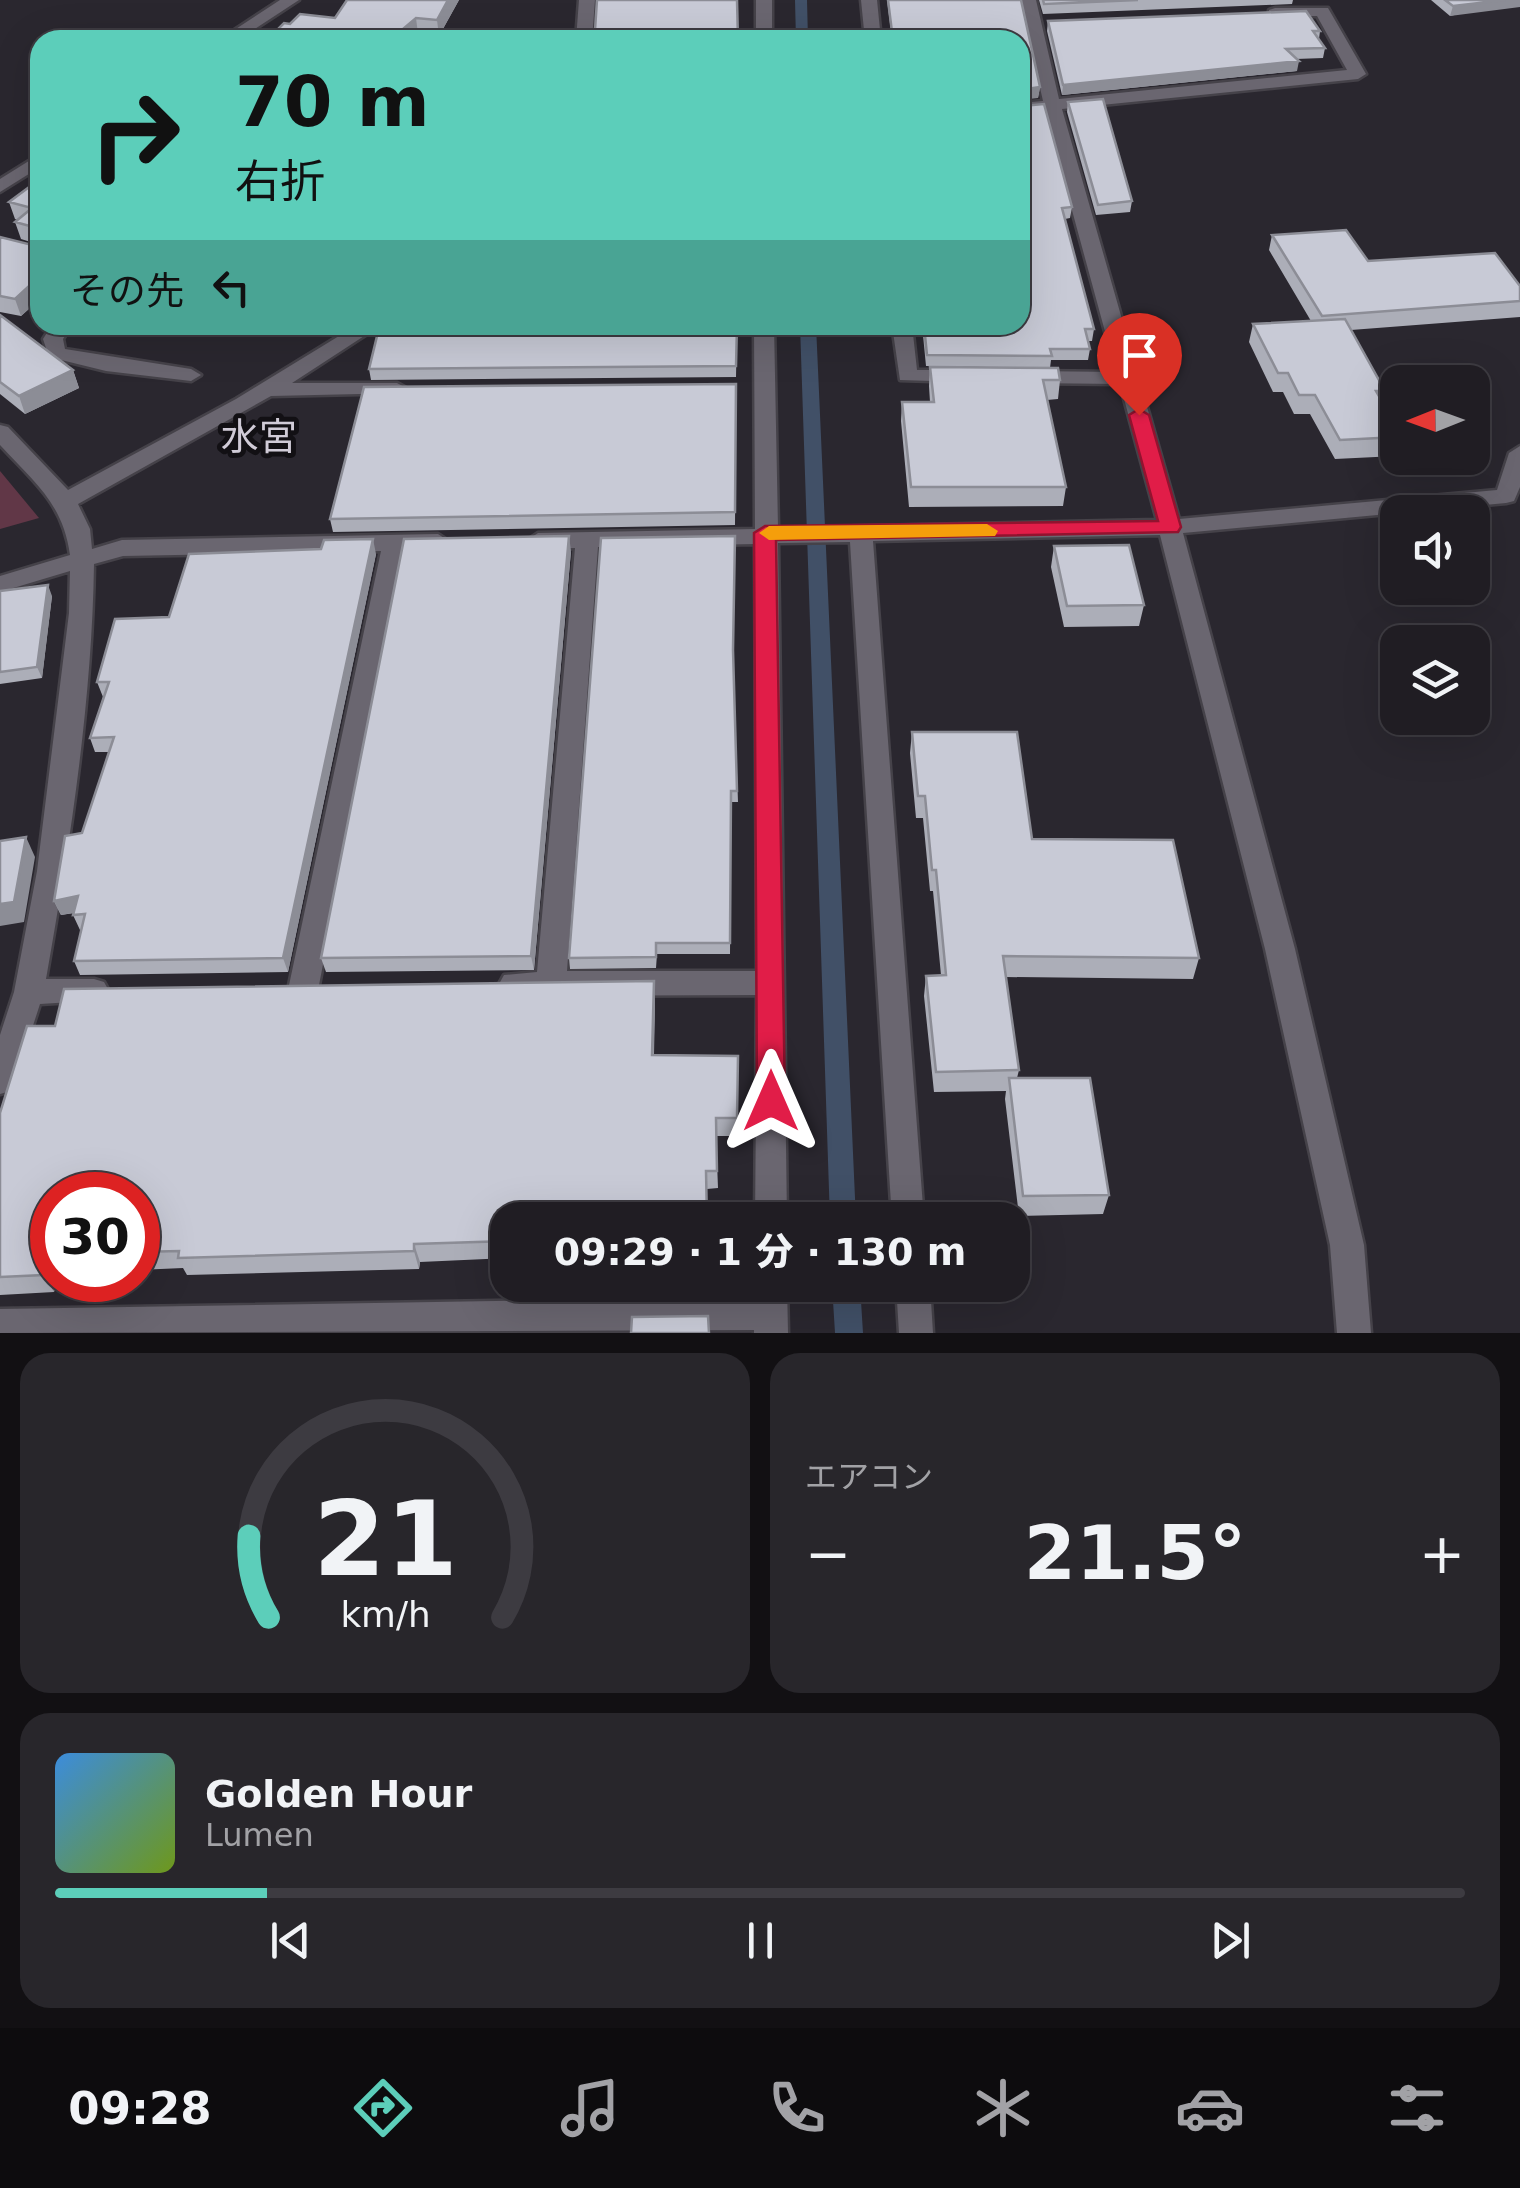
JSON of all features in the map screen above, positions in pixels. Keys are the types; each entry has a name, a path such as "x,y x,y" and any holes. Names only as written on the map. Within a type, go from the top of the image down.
{"street":[{"path":"244,30 291,0"},
{"path":"585,30 588,0"},
{"path":"764,0 764,30"},
{"path":"869,0 872,30"},
{"path":"1030,108 1358,74 1322,11 1264,14"},
{"path":"1037,15 1053,108 1170,527 1280,950 1347,1246 1354,1333"},
{"path":"0,188 9,173"},
{"path":"56,335 56,353 90,365 124,364 191,375"},
{"path":"65,501 267,390 355,335"},
{"path":"762,335 752,387 765,533 771,1202"},
{"path":"903,335 907,376 1128,378"},
{"path":"267,390 426,389"},
{"path":"0,432 65,501 78,529 82,558 81,613 53,851 29,992 0,1081"},
{"path":"510,541 1170,527 1506,496 1520,453"},
{"path":"851,534 907,1202"},
{"path":"552,982 587,540"},
{"path":"0,584 122,548 471,542"},
{"path":"341,988 293,990 394,543"},
{"path":"494,984 772,983"},
{"path":"29,992 127,991"},
{"path":"914,1302 916,1333"},
{"path":"0,1326 770,1310"}],"shaded area":[{"path":"0,471 39,518 0,529"}],"building":[{"path":"347,0 448,0 437,20 416,18 402,30 277,30 300,14 335,18"},
{"path":"597,0 737,0 738,30 595,30"},
{"path":"888,0 1021,0 1028,30 892,30"},
{"path":"1043,0 1138,0 1044,4"},
{"path":"1445,0 1505,0 1453,6"},
{"path":"1306,11 1320,31 1313,31 1325,48 1286,49 1299,61 1063,85 1048,21"},
{"path":"1030,41 1040,87 1030,88"},
{"path":"1103,99 1132,201 1098,205 1068,102"},
{"path":"1044,104 1072,207 1062,208 1094,329 1085,329 1090,349 1050,349 1052,356 927,355 925,335 1030,335 1030,105"},
{"path":"30,186 30,207 9,202"},
{"path":"30,210 30,226 15,222"},
{"path":"1346,230 1368,261 1495,253 1520,286 1520,301 1322,316 1272,235"},
{"path":"0,237 30,244 30,285 15,299 0,296"},
{"path":"0,315 73,370 19,396 0,382"},
{"path":"1345,319 1380,382 1380,391 1376,391 1380,398 1380,438 1340,440 1315,395 1299,395 1288,373 1278,373 1253,324"},
{"path":"377,335 737,335 736,366 369,369"},
{"path":"930,367 1058,368 1060,380 1043,380 1066,487 911,487 902,402 934,402"},
{"path":"736,384 735,512 330,519 364,387"},
{"path":"569,536 531,956 321,958 404,539"},
{"path":"735,536 737,791 731,791 730,943 656,943 656,957 569,958 601,538"},
{"path":"373,539 283,958 74,961 85,914 73,915 78,896 54,901 65,836 82,833 114,737 90,738 109,682 97,682 115,619 169,617 189,554 321,549 324,540"},
{"path":"1129,545 1144,605 1067,606 1054,546"},
{"path":"48,585 37,667 0,672 0,591"},
{"path":"912,732 1017,732 1032,839 1173,840 1199,958 1003,956 1019,1070 936,1072 926,976 946,975 936,870 932,870 925,796 918,796"},
{"path":"26,837 14,902 0,904 0,841"},
{"path":"654,981 652,1055 738,1056 737,1118 716,1118 717,1171 706,1171 707,1202 490,1202 490,1242 414,1244 414,1251 178,1258 179,1251 160,1251 160,1172 30,1172 30,1276 0,1277 0,1113 27,1026 55,1026 64,989"},
{"path":"1009,1078 1090,1078 1109,1195 1023,1196"},
{"path":"708,1316 709,1333 631,1333 632,1317"}],"waterway":[{"path":"801,0 802,30"},
{"path":"808,335 842,1202"},
{"path":"847,1302 849,1333"}],"slow traffic":[{"path":"769,533 987,531"}],"district":[{"name":"水宮","path":"259,437"}],"route":[{"path":"771,1101 765,533 1170,527 1139,415"}]}
